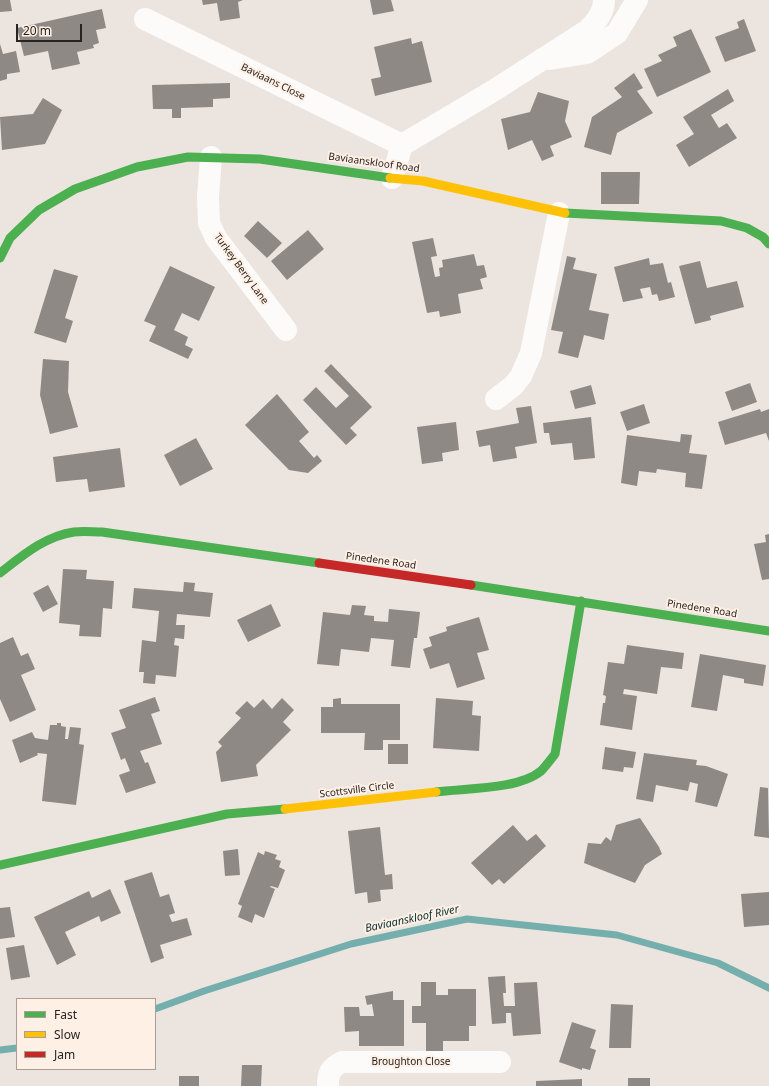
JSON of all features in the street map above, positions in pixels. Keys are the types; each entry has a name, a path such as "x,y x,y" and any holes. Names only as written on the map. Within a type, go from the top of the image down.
{"street":[{"path":"392,178 402,145 545,59 588,30 599,18 604,7 604,0"},
{"path":"545,59 587,53 617,34 638,0"},
{"name":"Baviaans Close","path":"144,19 402,145"},
{"name":"Baviaanskloof Road","path":"0,258 10,238 39,210 75,189 137,167 188,157 260,159 430,182 559,213 721,221 748,228 764,237 769,244"},
{"name":"Turkey Berry Lane","path":"211,157 208,197 209,223 216,238 286,330"},
{"path":"496,399 513,386 521,376 531,353 559,213"},
{"name":"Pinedene Road","path":"0,573 26,552 50,538 74,532 102,532 581,601 769,631"},
{"name":"Scottsville Circle","path":"0,866 227,814 334,804 457,789 490,787 517,782 537,773 541,771 555,754 560,732 581,601"},
{"name":"Broughton Close","path":"328,1080 331,1069 342,1062 500,1062"}],"building":[{"path":"0,0 10,0 12,11 0,12"},
{"path":"202,0 243,0 238,2 240,18 220,21 217,3 203,5"},
{"path":"370,0 391,0 394,11 373,15"},
{"path":"102,9 106,28 96,30 99,43 93,45 94,48 77,52 80,64 52,70 48,51 24,56 17,28"},
{"path":"744,19 756,51 725,62 715,37 739,28 737,22"},
{"path":"691,29 711,72 657,97 644,69 662,61 658,55 677,46 673,37"},
{"path":"411,38 412,44 422,41 432,82 375,96 371,79 381,77 374,47"},
{"path":"0,44 3,54 16,51 20,72 7,74 7,79 0,81"},
{"path":"634,73 643,88 637,91 653,113 617,133 611,155 584,147 592,117 622,97 614,88"},
{"path":"230,83 230,98 213,99 213,107 181,108 181,118 172,118 172,109 153,109 152,85"},
{"path":"728,89 734,101 711,115 719,128 727,123 737,138 689,167 676,145 694,134 683,117"},
{"path":"538,92 569,101 565,121 572,137 550,146 554,156 542,161 532,140 508,150 501,119 530,112"},
{"path":"43,98 62,110 45,144 2,150 0,117 33,114"},
{"path":"601,172 640,172 639,204 601,204"},
{"path":"258,221 282,243 267,258 244,236"},
{"path":"308,230 324,249 287,280 271,261"},
{"path":"433,238 437,256 431,257 435,277 440,276 439,268 443,267 442,260 474,254 477,266 484,265 487,277 480,279 483,289 458,294 461,313 440,317 439,311 427,313 412,242"},
{"path":"567,256 576,258 573,269 597,274 589,310 609,314 604,340 584,335 578,358 558,353 563,332 551,330"},
{"path":"649,258 650,265 663,263 668,283 671,282 675,297 659,301 657,294 652,295 650,287 640,289 643,298 623,302 614,267"},
{"path":"700,261 707,288 737,281 744,307 710,316 711,320 695,324 679,266"},
{"path":"170,266 215,287 199,321 182,313 174,330 188,337 185,345 193,349 188,359 149,341 156,326 144,321"},
{"path":"54,269 78,276 65,318 73,321 66,343 34,333"},
{"path":"43,359 69,361 68,392 78,427 50,434 40,395"},
{"path":"331,364 372,407 350,428 357,435 346,445 303,400 316,387 336,408 349,396 324,371"},
{"path":"750,383 757,402 732,411 725,392"},
{"path":"591,385 596,404 575,409 570,391"},
{"path":"277,394 309,432 299,441 314,458 317,455 322,461 308,473 289,470 245,425"},
{"path":"644,404 650,423 627,431 620,412"},
{"path":"531,406 537,443 515,447 517,458 493,462 490,445 479,447 476,431 519,423 516,408"},
{"path":"760,409 761,412 769,409 769,441 766,433 725,445 718,422"},
{"path":"591,417 595,458 574,460 572,443 551,445 549,433 544,433 543,423"},
{"path":"456,422 459,450 442,453 443,461 422,464 417,427"},
{"path":"681,434 692,435 689,453 707,455 702,489 685,487 686,473 657,469 656,473 639,471 637,486 621,483 627,435 680,442"},
{"path":"196,438 213,469 180,486 164,455"},
{"path":"120,448 125,487 89,492 87,479 56,482 53,457"},
{"path":"769,534 769,579 762,580 754,544 766,542 765,535"},
{"path":"63,569 87,570 86,579 114,581 112,609 103,608 101,637 79,636 80,625 59,623"},
{"path":"184,582 195,583 194,591 213,593 210,617 177,614 176,625 185,625 184,639 175,638 174,645 179,646 176,677 156,675 155,684 143,683 144,672 139,672 142,640 156,642 159,611 132,608 134,588 183,592"},
{"path":"48,585 58,604 43,612 33,593"},
{"path":"271,604 281,626 248,642 237,620"},
{"path":"352,605 366,606 364,615 374,616 374,621 388,622 389,609 420,612 417,638 414,638 410,668 391,666 394,640 371,638 369,652 341,649 339,666 317,664 323,612 350,615"},
{"path":"479,617 489,650 477,653 485,679 457,688 449,663 430,669 423,649 432,646 429,637 447,631 446,627"},
{"path":"13,637 21,656 28,653 35,669 21,675 36,710 10,722 0,699 0,643"},
{"path":"627,645 684,653 682,669 661,667 657,694 624,689 623,694 637,696 632,730 600,725 603,703 605,703 606,696 603,695 608,662 624,664"},
{"path":"700,654 766,665 763,686 744,683 744,679 723,675 717,711 691,707"},
{"path":"155,697 160,711 151,714 162,744 140,751 145,763 148,762 156,783 126,793 119,775 130,771 125,758 121,760 111,733 126,728 119,710"},
{"path":"282,698 294,710 283,722 291,730 256,765 258,776 221,782 216,752 222,746 218,742 241,718 235,713 247,701 254,708 263,699 272,709"},
{"path":"341,698 341,704 400,704 400,740 383,740 383,750 364,750 365,733 321,733 321,707 333,707 333,699"},
{"path":"436,698 473,701 472,715 481,716 479,751 433,748"},
{"path":"57,723 61,723 61,726 66,727 65,739 68,739 70,727 81,728 79,744 84,745 76,805 42,801 47,754 37,753 38,755 20,763 12,740 32,732 35,738 48,740 50,725 57,725"},
{"path":"388,744 408,744 408,764 388,764"},
{"path":"605,747 636,752 633,768 624,767 623,772 602,769"},
{"path":"644,753 697,760 696,765 706,766 728,774 717,807 695,802 698,784 690,782 688,791 656,785 653,802 636,799"},
{"path":"768,784 769,838 754,836 760,787 768,788"},
{"path":"640,818 662,854 645,865 635,883 584,863 588,843 601,844 606,837 611,841 616,825"},
{"path":"513,825 527,841 536,834 546,846 504,884 499,879 492,885 471,863"},
{"path":"380,827 385,875 392,874 393,889 380,890 381,901 368,903 367,892 355,894 348,831"},
{"path":"238,849 240,875 225,876 223,851"},
{"path":"265,851 277,855 275,859 281,861 279,867 285,870 278,888 270,887 275,889 264,918 255,914 252,923 238,917 242,906 238,904 258,852 264,855"},
{"path":"152,872 160,897 169,894 175,913 169,915 172,922 187,918 192,935 160,945 164,958 151,963 124,881"},
{"path":"110,889 121,913 101,922 99,916 65,932 76,955 57,965 34,917 89,891 92,898"},
{"path":"769,892 769,925 744,927 741,894"},
{"path":"10,907 15,937 0,939 0,908"},
{"path":"24,945 30,977 11,980 6,948"},
{"path":"505,976 506,993 503,993 504,1006 515,1006 514,983 537,982 541,1034 513,1036 511,1013 506,1013 506,1023 492,1024 488,977"},
{"path":"421,982 436,982 436,995 448,995 448,989 476,989 476,1026 469,1026 469,1041 443,1041 443,1058 426,1058 426,1023 412,1023 412,1006 421,1006"},
{"path":"393,991 393,1000 404,1000 404,1046 359,1046 359,1031 345,1032 344,1007 359,1007 360,1016 374,1016 372,1004 367,1005 365,996"},
{"path":"611,1004 633,1005 631,1048 609,1048"},
{"path":"572,1022 596,1030 590,1048 596,1050 590,1070 582,1068 582,1070 559,1062"},
{"path":"242,1065 262,1065 261,1086 241,1086"},
{"path":"179,1076 199,1076 199,1086 179,1086"},
{"path":"628,1078 650,1078 650,1086 628,1086"},
{"path":"582,1079 582,1086 536,1086 536,1081"}],"waterway":[{"name":"Baviaanskloof River","path":"156,1009 204,991 351,944 467,919 617,935 718,963 769,988"},
{"name":"Baviaanskloof River","path":"0,1050 16,1048"}],"traffic: fast":[{"path":"0,258 10,238 39,210 75,189 137,167 188,157 260,159 390,178"},
{"path":"565,213 721,221 747,228 763,237 769,244"},
{"path":"0,573 44,542 63,534 74,532 102,532 319,563"},
{"path":"471,585 769,631"},
{"path":"436,792 491,787 519,782 541,771 547,765 555,754 581,601"},
{"path":"0,865 227,814 285,809"}],"traffic: slow":[{"path":"390,178 423,181 565,213"},
{"path":"285,809 436,792"}],"traffic: jam":[{"path":"319,563 471,585"}]}
